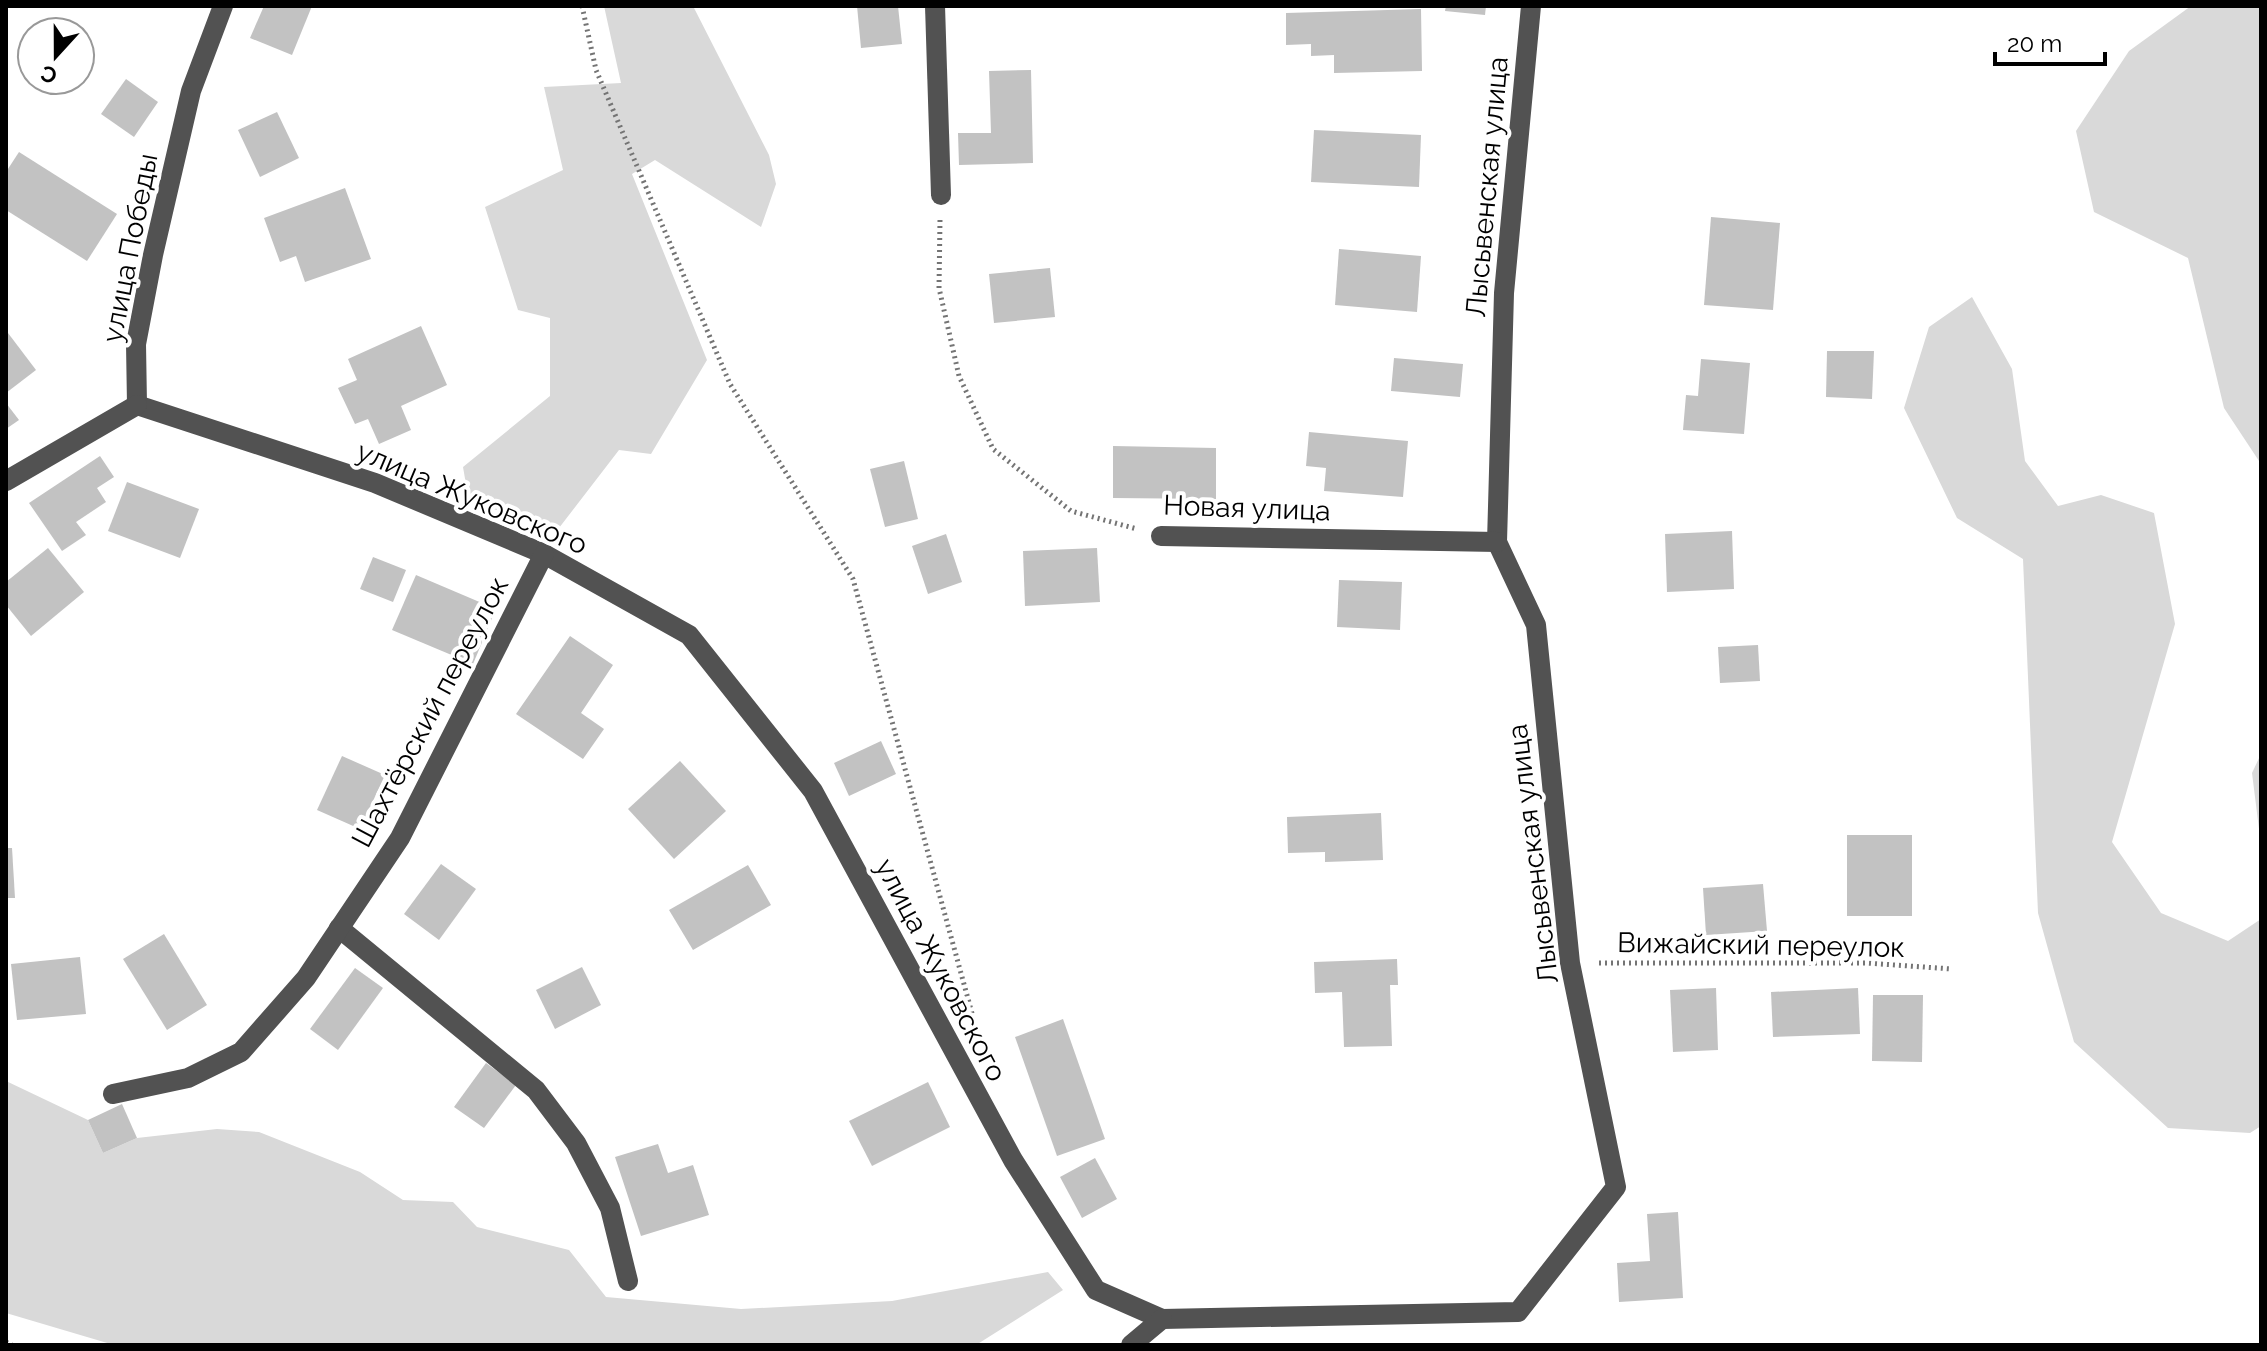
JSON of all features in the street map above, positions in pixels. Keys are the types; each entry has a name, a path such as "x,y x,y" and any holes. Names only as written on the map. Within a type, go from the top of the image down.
{"street":[{"name":"улица Победы","path":"137,405 136,344 153,255 191,91 223,6"},
{"path":"935,6 941,195"},
{"name":"Лысьвенская улица","path":"1162,1319 1518,1312 1616,1187 1570,963 1536,625 1497,542 1504,293 1531,6"},
{"path":"6,481 137,405"},
{"name":"улица Жуковского","path":"137,405 375,483 544,554 689,635 813,791 1013,1160 1096,1290 1162,1319"},
{"name":"Новая улица","path":"1161,536 1497,542"},
{"name":"Шахтёрский переулок","path":"113,1094 188,1078 241,1052 306,978 400,838 544,554"},
{"path":"339,928 536,1090 576,1143 610,1208 628,1281"},
{"path":"1131,1345 1162,1319"}],"path":[{"path":"582,6 596,70 730,384 853,579 980,1040"},
{"name":"Новая улица","path":"941,195 939,288 959,376 993,449 1071,511 1161,536"},
{"name":"Вижайский переулок","path":"1570,963 1866,963 1952,969"},
{"path":"6,1342 12,1345"}],"shaded area":[{"path":"604,6 693,6 769,155 776,184 761,227 655,160 632,174 707,360 651,454 619,450 559,528 469,502 463,467 550,396 550,318 518,310 485,207 563,170 544,87 621,83"},
{"path":"2191,6 2261,6 2261,464 2224,408 2188,258 2094,212 2076,131 2129,51"},
{"path":"1972,297 2012,369 2025,461 2058,506 2101,495 2154,513 2175,624 2112,842 2161,913 2228,941 2261,919 2261,1126 2250,1133 2168,1128 2074,1042 2038,913 2023,559 1957,518 1904,408 1929,327"},
{"path":"2261,754 2261,845 2252,773"},
{"path":"6,1081 88,1120 103,1153 137,1138 217,1129 259,1132 360,1172 403,1200 453,1202 477,1227 569,1250 606,1297 741,1309 892,1301 1048,1272 1063,1290 976,1345 114,1345 6,1313"}],"building":[{"path":"264,6 312,6 292,55 250,38"},
{"path":"857,6 898,6 902,44 861,48"},
{"path":"1446,6 1486,6 1485,15 1445,11"},
{"path":"1421,9 1422,71 1334,73 1334,55 1311,56 1311,44 1286,45 1286,13"},
{"path":"1031,70 1033,163 959,165 958,133 991,133 989,71"},
{"path":"126,79 158,102 134,137 101,114"},
{"path":"277,112 299,158 260,177 238,130"},
{"path":"1314,130 1421,135 1419,187 1311,182"},
{"path":"19,152 117,214 87,261 6,210 6,172"},
{"path":"345,188 371,259 305,282 296,256 280,262 264,218"},
{"path":"1711,217 1780,223 1773,310 1704,305"},
{"path":"1339,249 1421,256 1417,312 1335,305"},
{"path":"1050,268 1055,317 994,323 989,274"},
{"path":"421,326 447,385 401,406 411,430 379,444 368,419 355,424 338,388 357,380 348,359"},
{"path":"8,333 36,370 6,393 6,335"},
{"path":"1827,351 1874,351 1872,399 1826,397"},
{"path":"1394,358 1463,364 1460,397 1391,391"},
{"path":"1701,359 1750,363 1744,434 1683,430 1686,395 1698,396"},
{"path":"6,403 19,420 6,429"},
{"path":"1309,432 1408,441 1403,497 1324,491 1326,468 1306,466"},
{"path":"1113,446 1216,448 1216,499 1113,498"},
{"path":"100,456 114,477 97,488 106,502 76,522 86,535 62,551 29,503"},
{"path":"904,461 918,519 885,527 870,469"},
{"path":"127,482 199,509 180,558 108,531"},
{"path":"1732,531 1734,589 1667,592 1665,534"},
{"path":"946,534 962,582 928,594 912,546"},
{"path":"48,548 84,592 31,636 6,605 6,582"},
{"path":"1097,548 1100,602 1025,606 1023,551"},
{"path":"373,557 406,570 393,602 360,589"},
{"path":"416,575 496,609 473,664 392,630"},
{"path":"1339,580 1402,582 1400,630 1337,627"},
{"path":"570,636 613,665 581,713 604,729 583,759 516,714"},
{"path":"1758,645 1760,681 1720,683 1718,647"},
{"path":"881,741 896,774 849,796 834,763"},
{"path":"342,756 385,775 360,829 317,810"},
{"path":"680,761 726,811 674,859 628,809"},
{"path":"1381,813 1383,860 1325,862 1325,852 1288,853 1287,817"},
{"path":"1847,835 1912,835 1912,916 1847,916"},
{"path":"6,848 12,848 15,898 6,898"},
{"path":"441,864 476,889 439,940 404,914"},
{"path":"748,865 771,905 693,950 669,910"},
{"path":"1763,884 1767,931 1706,935 1703,888"},
{"path":"164,934 207,1005 167,1030 123,959"},
{"path":"80,957 86,1014 17,1020 11,964"},
{"path":"1397,959 1398,985 1390,985 1392,1046 1344,1047 1342,992 1315,993 1314,962"},
{"path":"582,967 601,1005 555,1029 536,990"},
{"path":"355,968 383,988 338,1050 310,1029"},
{"path":"1716,988 1718,1050 1673,1052 1670,990"},
{"path":"1858,988 1860,1034 1773,1037 1771,992"},
{"path":"1873,995 1923,995 1922,1062 1872,1061"},
{"path":"1063,1019 1105,1139 1057,1156 1015,1037"},
{"path":"486,1063 516,1085 484,1128 454,1107"},
{"path":"928,1082 950,1127 872,1166 849,1121"},
{"path":"122,1104 137,1138 103,1153 88,1120"},
{"path":"658,1144 668,1173 693,1165 709,1215 641,1236 615,1157"},
{"path":"1095,1158 1117,1199 1082,1218 1060,1177"},
{"path":"1678,1212 1683,1298 1619,1302 1617,1263 1650,1261 1647,1214"}]}
